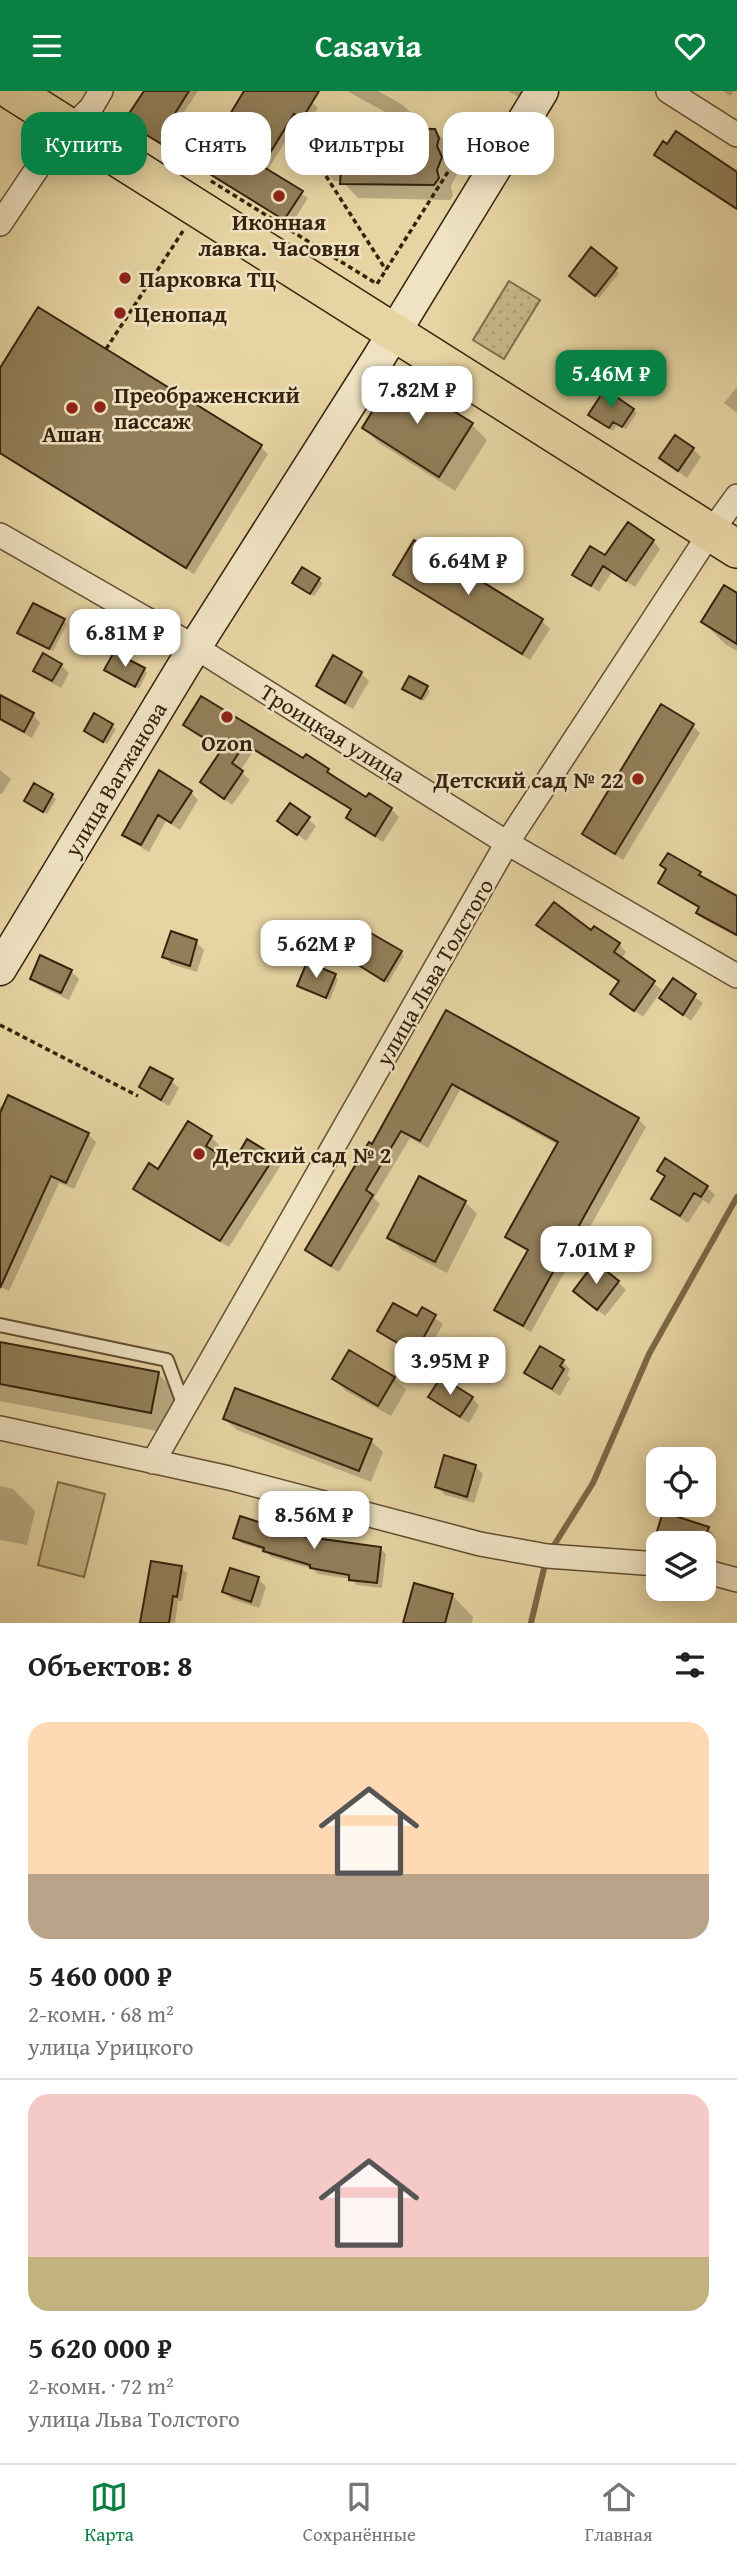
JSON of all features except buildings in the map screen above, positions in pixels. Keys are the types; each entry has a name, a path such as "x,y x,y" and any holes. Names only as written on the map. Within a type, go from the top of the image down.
{"main road":[{"path":"12,91 45,112"},
{"path":"145,175 724,540"}],"street":[{"path":"87,112 101,91"},
{"name":"улица Вагжанова","path":"0,969 195,647 542,91"},
{"path":"668,91 737,135"},
{"path":"0,224 33,175"},
{"name":"улица Льва Толстого","path":"153,1462 508,843 724,540 737,496"},
{"name":"Троицкая улица","path":"0,535 195,647 508,843 737,976"},
{"path":"0,1428 229,1478 480,1544 547,1556 646,1563"},
{"path":"716,1574 737,1580"}],"lane":[{"path":"0,1325 167,1360 185,1407"}],"path":[{"path":"205,178 377,284 446,175"},
{"path":"326,176 386,270"},
{"path":"106,349 183,231"},
{"path":"0,1025 138,1096"}],"shaded area":[{"path":"509,281 540,300 504,359 473,340"},
{"path":"58,1482 105,1494 84,1577 38,1565"}],"waterway":[{"path":"551,1550 593,1483 649,1354 737,1197"},
{"path":"531,1623 546,1560"}],"place":[{"name":"Иконная лавка. Часовня","path":"279,196"},
{"name":"Парковка ТЦ","path":"125,278"},
{"name":"Ценопад","path":"120,313"},
{"name":"Преображенский пассаж","path":"100,407"},
{"name":"Ашан","path":"72,408"},
{"name":"Ozon","path":"227,717"},
{"name":"Детский сад № 22","path":"638,779"},
{"name":"Детский сад № 2","path":"199,1154"}]}
